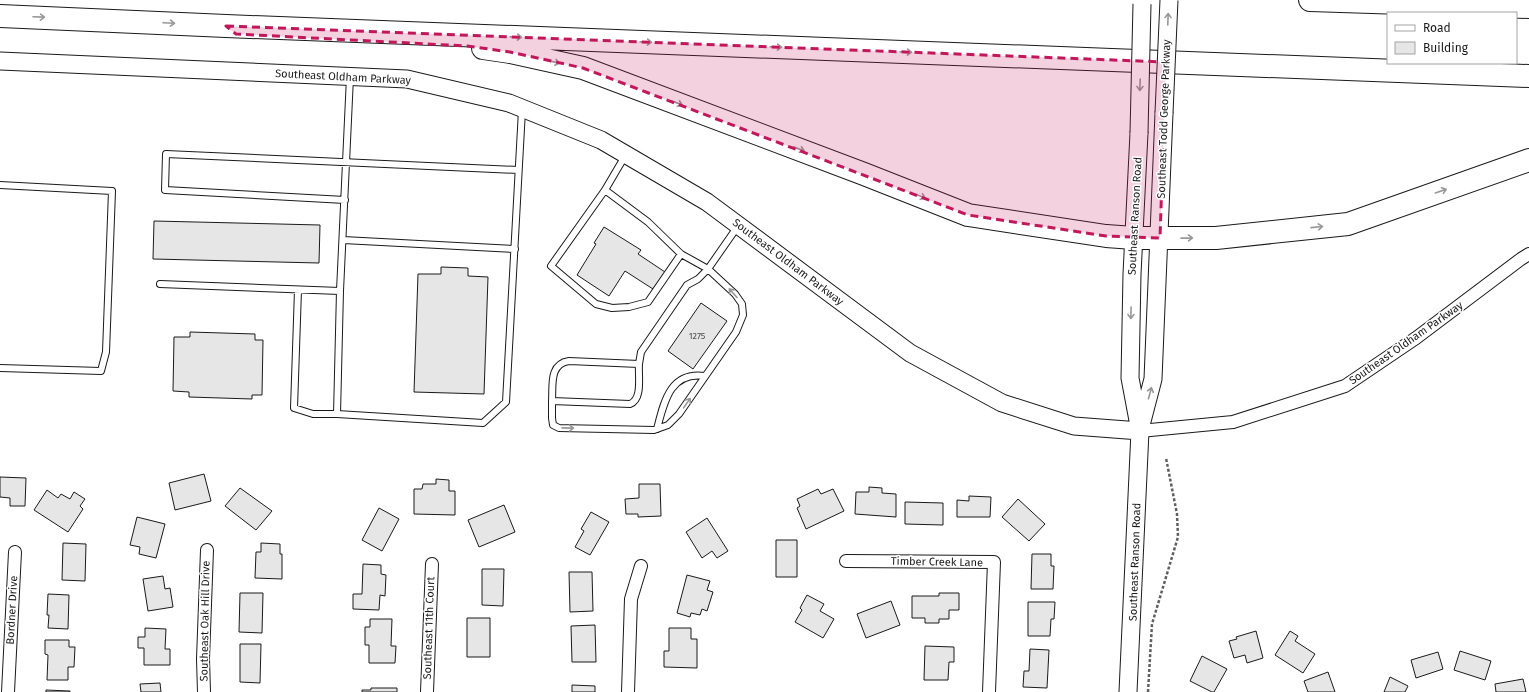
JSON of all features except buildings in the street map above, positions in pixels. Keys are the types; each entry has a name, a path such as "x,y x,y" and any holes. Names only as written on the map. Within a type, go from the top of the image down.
{"highway":[{"path":"1310,0 1529,7"},
{"path":"0,16 1529,76"},
{"path":"226,26 236,34 467,46 510,52 583,68 864,174 968,215 1106,236 1134,238 1216,238 1348,224 1529,160"}],"street":[{"name":"Southeast Ranson Road","path":"1140,431 1130,378 1139,133 1142,0"},
{"name":"Southeast Todd George Parkway","path":"1160,238 1169,0"},
{"name":"Southeast Oldham Parkway","path":"0,61 407,78 509,103 601,140 707,202 910,353 1002,404 1074,426 1140,431 1233,422 1345,386 1416,338 1529,254"},
{"name":"Southeast Ranson Road","path":"1128,692 1134,594 1140,431 1153,380 1160,238"},
{"name":"Southeast Oak Hill Drive","path":"204,692 203,660 207,550"},
{"name":"Bordner Drive","path":"8,692 14,552"},
{"name":"Timber Creek Lane","path":"846,560 994,562 989,692"},
{"name":"Southeast 11th Court","path":"427,692 432,564"},
{"path":"628,692 631,599 641,566"}],"lane":[{"path":"337,414 340,291 350,76"},
{"path":"298,290 294,408 313,414 337,414 483,423 506,402 522,108"},
{"path":"345,200 165,190 166,154 518,170"},
{"path":"626,155 605,190 551,266 596,304 612,308 629,307 648,302 681,254"},
{"path":"0,185 112,191 106,352 101,371 0,368"},
{"path":"605,190 648,222 681,254 708,269 735,294 742,304 743,314 736,332 679,414 668,425 654,430 559,428 554,425 552,418 554,373 557,366 562,362 639,364"},
{"path":"552,402 630,404 635,402 638,397 641,352 687,285 698,279 708,269 739,226"},
{"path":"343,240 515,249"},
{"path":"160,284 340,291"},
{"path":"657,429 668,393 677,383 696,375 705,376"}],"path":[{"path":"1148,692 1152,624 1178,537 1177,514 1166,458"}],"highlighted area":[{"path":"226,26 1166,62 1160,238 1106,236 968,215 583,68 510,52 467,46 236,34"}]}
